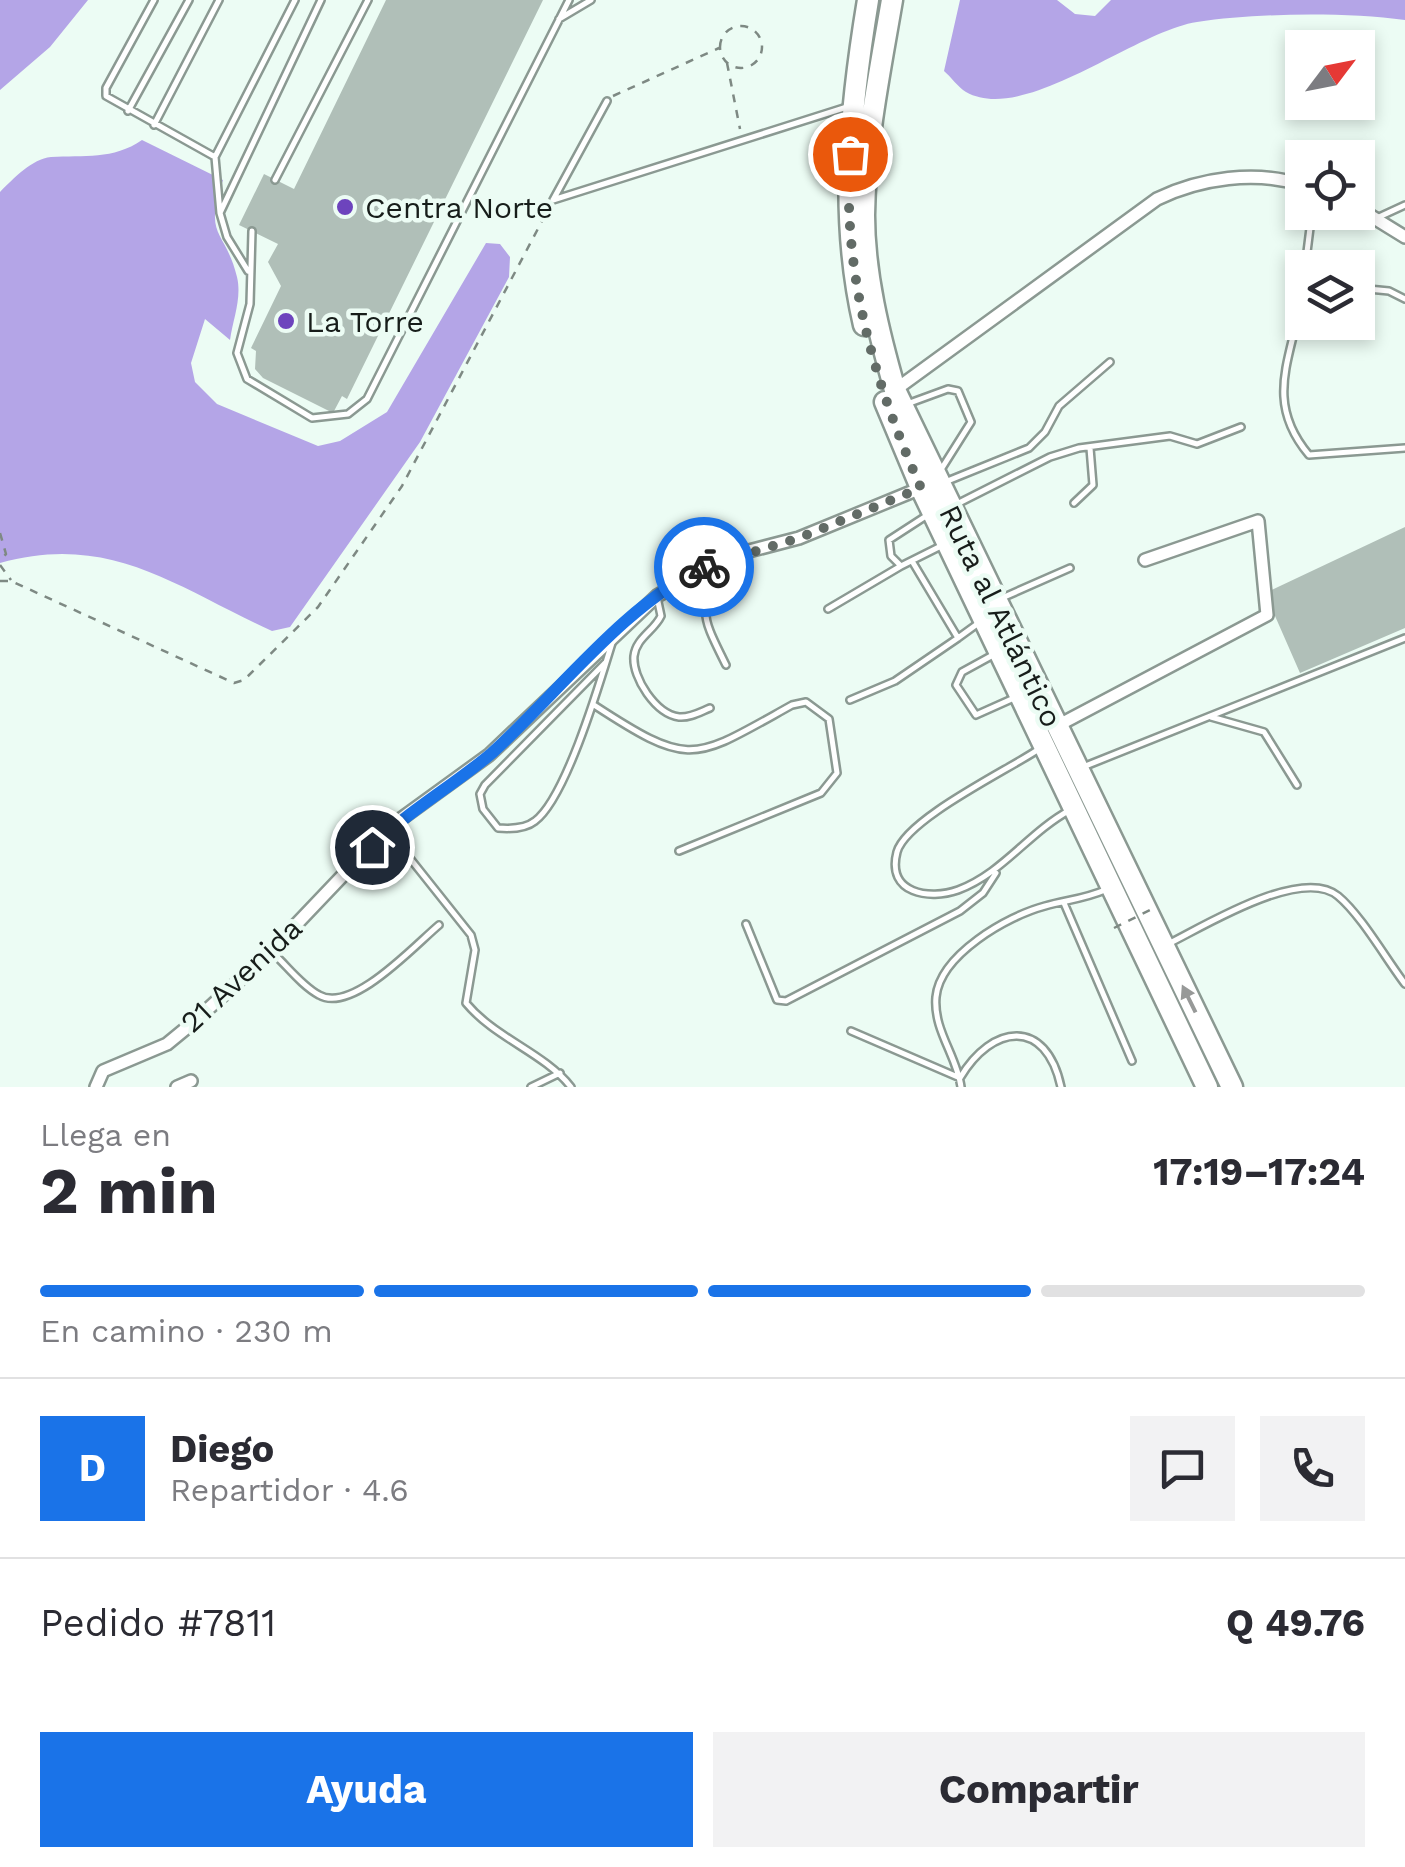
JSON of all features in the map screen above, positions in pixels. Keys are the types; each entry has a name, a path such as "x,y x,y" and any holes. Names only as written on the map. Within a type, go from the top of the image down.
{"highway":[{"name":"Ruta al Atlántico","path":"868,0 848,186 850,256 882,394 931,484"},
{"path":"864,215 864,135 881,0"},
{"name":"Ruta al Atlántico","path":"892,0 871,129 864,215 876,315 898,398 948,542 990,610 1000,651 1022,695 1076,770 1232,1087"},
{"name":"Ruta al Atlántico","path":"940,510 1050,736 1075,807 1206,1087"}],"street":[{"path":"898,398 1157,199 1182,187 1224,179 1285,180"},
{"path":"1376,218 1399,226 1405,236"},
{"name":"21 Avenida","path":"96,1087 103,1070 167,1044 271,951 386,829 489,755 657,596 697,570 799,538 931,484"},
{"path":"1050,736 1267,615 1258,521 1145,560"},
{"name":"21 Avenida","path":"177,1087 191,1080"}],"lane":[{"path":"154,0 106,88 112,102 215,157"},
{"path":"128,111 189,0"},
{"path":"154,125 219,0"},
{"path":"250,274 228,237 220,214 215,157 295,0"},
{"path":"220,214 321,0"},
{"path":"275,180 368,0"},
{"path":"252,231 250,304 237,353 247,379 312,418 336,418 358,408 422,294 569,0"},
{"path":"556,21 591,0"},
{"path":"553,200 607,101"},
{"path":"553,200 854,104"},
{"path":"1376,218 1405,205"},
{"path":"1375,290 1405,299"},
{"path":"1292,340 1281,390 1298,441 1309,454 1405,448"},
{"path":"931,484 1028,448 1045,432 1059,406 1110,362"},
{"path":"898,398 948,389 958,390 967,403 972,422 931,484"},
{"path":"901,566 891,556 889,540 940,510 1050,457 1170,436 1196,444 1241,427"},
{"path":"1074,503 1093,485 1090,448"},
{"path":"828,609 948,542"},
{"path":"726,666 703,618 702,605 735,555"},
{"path":"912,561 958,638"},
{"path":"850,700 895,681 958,638 990,610 1070,568"},
{"path":"657,596 661,616 638,645 634,658 638,676 662,710 676,717 710,708"},
{"path":"606,662 485,785 480,794 483,809 498,828 514,829 536,820 555,793 594,705 615,636"},
{"path":"1076,770 1405,638"},
{"path":"1000,651 962,672 956,686 976,715 1022,695"},
{"path":"594,705 669,750 694,753 792,704 806,702 829,719 837,772 821,793 679,851"},
{"path":"1208,716 1248,724 1264,732 1297,785"},
{"path":"997,870 930,898 907,888 896,871 897,853 919,824 1050,736"},
{"path":"746,924 777,1000 786,1001 960,911 983,893 997,870 1043,825 1075,807"},
{"path":"386,829 471,935 475,950 466,1003 482,1023 560,1073 571,1087"},
{"path":"962,1087 941,1034 936,997 947,964 963,948 1042,906 1064,904 1113,886"},
{"path":"1163,946 1282,890 1316,886 1337,895 1405,984"},
{"path":"1064,904 1132,1061"},
{"path":"271,951 317,995 332,1000 353,997 439,925"},
{"path":"851,1032 960,1078"},
{"path":"960,1078 975,1053 1002,1038 1030,1036 1042,1042 1061,1087"},
{"path":"531,1087 560,1073"}],"path":[{"path":"726,61 738,68 752,64 761,54 761,40 747,27 734,27 724,35 721,48 743,140"},
{"path":"607,101 721,48"},
{"path":"0,581 12,582 234,683 255,673 318,607 402,486 553,200"},
{"path":"0,533 6,554 0,563 12,582"},
{"path":"1114,928 1156,908"}],"shaded area":[{"path":"0,0 88,0 50,47 0,90"},
{"path":"960,0 1057,0 1075,14 1095,16 1111,0 1405,0 1405,20 1301,15 1197,22 1143,41 1048,87 990,99 966,92 944,71"},
{"path":"142,140 223,180 215,224 237,277 238,301 230,340 205,319 191,363 195,382 217,404 318,446 340,441 387,412 486,243 500,244 510,257 509,277 420,442 290,627 272,631 173,582 110,560 76,554 40,555 0,563 0,192 37,161 109,154"}],"building":[{"name":"Centra Norte","path":"386,0 543,0 347,399 342,396 333,413 263,378 255,369 256,351 251,348 281,286 268,262 278,244 239,225 264,174 294,189"},
{"path":"1405,527 1405,628 1300,673 1265,593"}],"way so far":[{"path":"704,567 722,558 799,538 921,488 882,394 863,320 850,256 850,154"}],"place":[{"name":"Centra Norte","path":"345,207"},
{"name":"La Torre","path":"286,321"}],"route":[{"path":"372,847 386,829 489,755 657,596 704,567"}]}
